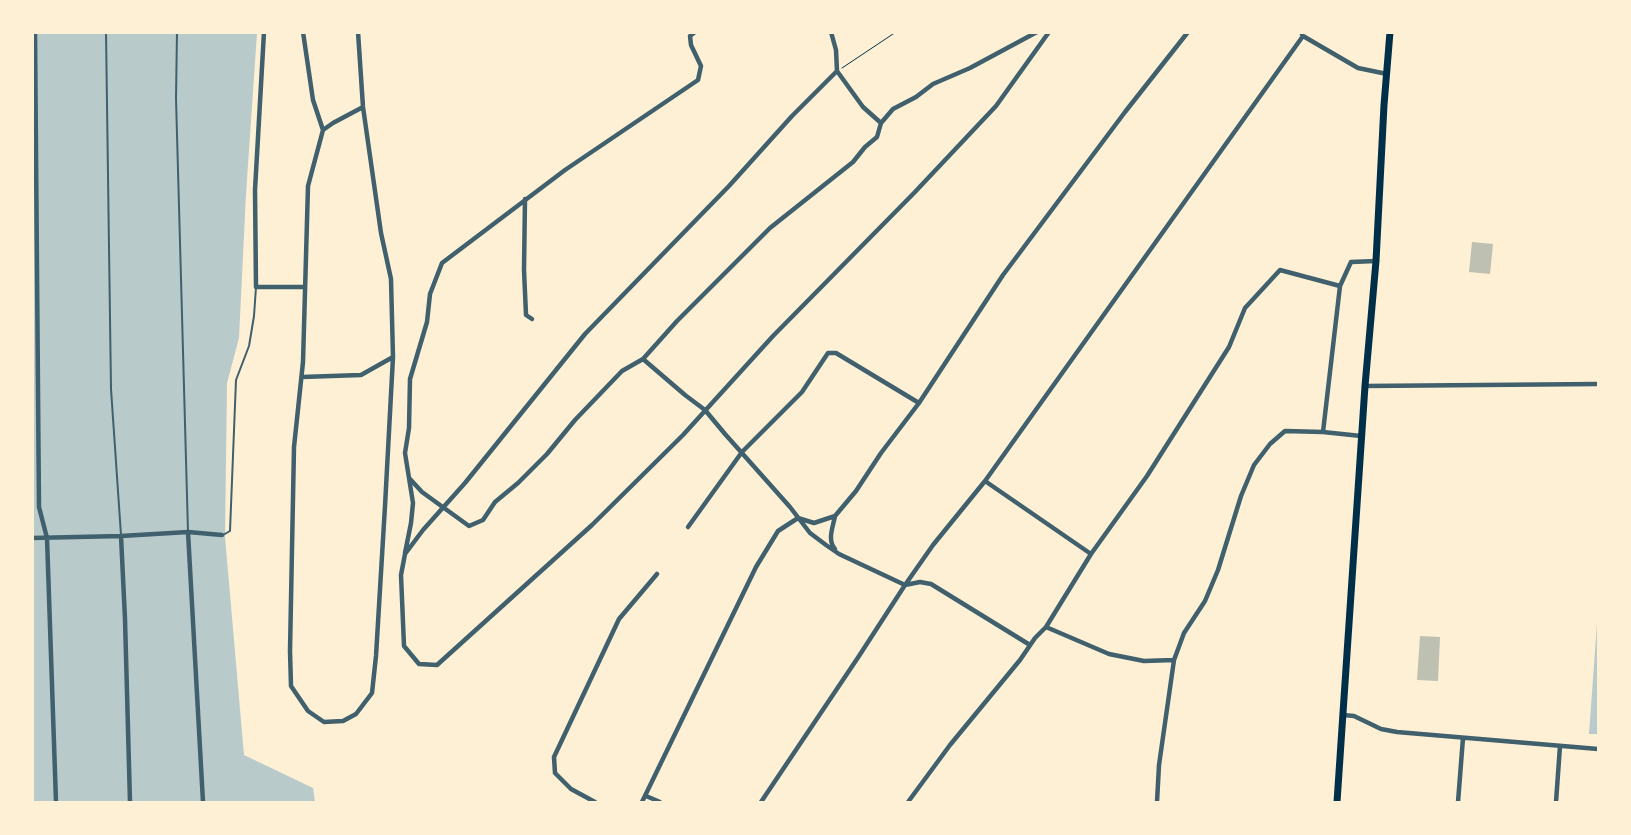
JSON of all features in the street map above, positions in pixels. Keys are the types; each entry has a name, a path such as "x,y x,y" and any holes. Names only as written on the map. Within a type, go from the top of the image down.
{"main road":[{"path":"1337,802 1361,436 1376,261 1390,32"}],"street":[{"path":"34,32 40,507 47,538 56,802"},
{"path":"264,32 255,190 256,287 305,287"},
{"path":"303,32 313,100 323,130 308,186 304,362 294,447 291,686 308,711 324,722 343,722 356,714 372,693 386,506 393,357 391,279 381,233 363,107 358,32"},
{"path":"831,32 836,50 837,71 863,107 881,123"},
{"path":"410,479 422,492 469,526 482,520 495,502 518,483 547,454 575,420 622,372 643,359 677,321 770,228 853,162 865,147 877,138 881,123 893,109 916,97 933,84 970,68 1037,32"},
{"path":"693,34 691,45 701,66 698,80 565,170 442,263 430,294 427,322 410,379 409,428 404,453 413,503 401,575 404,646 419,664 437,666 598,519 683,435 774,336 996,106 1049,32"},
{"path":"839,554 830,539 835,516 856,491 918,403 1003,274 1188,32"},
{"path":"761,802 933,545 985,481 1302,34 1358,68 1387,74"},
{"path":"405,554 585,334 729,186 792,116 837,71"},
{"path":"323,130 363,107"},
{"path":"525,199 524,270 526,315 532,320"},
{"path":"1324,432 1340,286 1351,262 1376,261"},
{"path":"908,802 950,745 1020,660 1035,638 1046,627 1091,554 1147,476 1228,347 1245,308 1280,270 1340,286"},
{"path":"688,527 742,452 802,392 828,353 836,353 918,403"},
{"path":"302,377 361,375 393,357"},
{"path":"643,359 705,410 810,533 839,554 905,585 920,582 931,584 1030,645"},
{"path":"1365,386 1598,384"},
{"path":"1157,802 1159,765 1174,660 1184,632 1205,601 1218,570 1241,496 1254,465 1270,444 1284,431 1324,432 1361,436"},
{"path":"985,481 1091,554"},
{"path":"798,518 814,523 835,516"},
{"path":"642,802 756,567 778,532 798,518"},
{"path":"32,538 188,532 222,535"},
{"path":"188,532 203,802"},
{"path":"121,536 130,802"},
{"path":"595,802 571,789 555,773 554,757 619,619 657,574"},
{"path":"1046,627 1109,654 1144,660 1174,660"},
{"path":"1343,715 1354,716 1381,728 1397,732 1598,750"},
{"path":"1458,802 1463,738"},
{"path":"1556,802 1560,746"},
{"path":"646,796 660,802"}],"lane":[{"path":"106,32 111,389 121,536"},
{"path":"176,32 176,98 188,532"},
{"path":"222,535 230,531 236,380 249,346 256,287"}],"path":[{"path":"837,71 896,32"}],"shaded area":[{"path":"32,33 257,33 239,338 227,383 225,537 244,755 313,788 315,802 33,802"},
{"path":"1598,610 1598,734 1589,734"}],"building":[{"path":"1472,242 1493,244 1490,274 1469,272"},
{"path":"1420,636 1440,637 1438,681 1417,680"}]}
